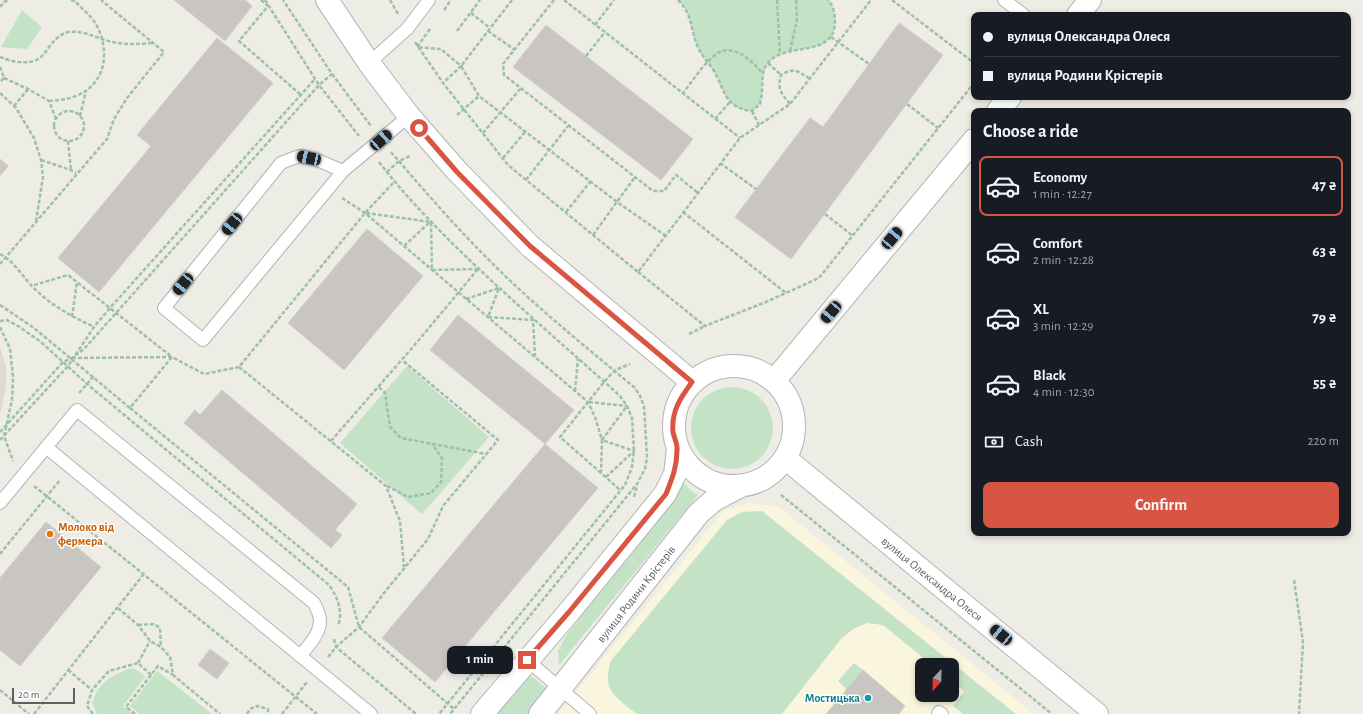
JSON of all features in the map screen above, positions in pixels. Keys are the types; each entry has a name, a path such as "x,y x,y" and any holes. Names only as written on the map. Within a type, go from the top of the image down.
{"street":[{"path":"327,0 369,63 409,116 457,172 530,246 692,382"},
{"path":"1080,12 1090,0"},
{"path":"1001,108 1007,100"},
{"path":"774,381 971,144"},
{"path":"730,366 751,368 774,381 788,398 794,425 793,439 786,458 776,470 763,479 752,484 730,487 709,481 686,464 678,449 673,432 674,415 680,398 692,382 710,370 730,366"},
{"path":"482,714 569,612 666,494 674,474 678,449"},
{"name":"вулиця Олександра Олеся","path":"786,458 1097,714"},
{"name":"вулиця Родини Крістерів","path":"540,714 699,514 714,500 742,486"}],"lane":[{"path":"369,63 407,28 429,0"},
{"path":"1004,0 1020,12"},
{"path":"343,171 318,160 300,156 290,158 281,163 164,308 203,340 343,171 409,116"},
{"path":"0,503 77,410 314,604 320,615 320,627 314,638 300,656"},
{"path":"46,447 371,714"},
{"path":"527,660 590,714"},
{"path":"938,714 939,712 942,714"}],"path":[{"path":"0,7 4,2 9,0"},
{"path":"49,101 73,98 86,91 97,82 102,71 104,57 101,38 95,23 76,1 70,0"},
{"path":"0,264 76,173 107,139 114,119 127,98 164,52 101,0"},
{"path":"261,0 268,6"},
{"path":"265,0 319,85 394,182 478,269 620,396 627,406 632,418 634,451 632,467 625,485 439,714"},
{"path":"283,0 332,74 381,140 426,192 487,259 536,304 635,388 644,406 647,457 645,469 637,484 450,714"},
{"path":"390,0 417,47 443,83 508,165 705,326"},
{"path":"457,31 480,0"},
{"path":"443,83 460,66 512,0"},
{"path":"554,0 503,64 504,76 653,191 664,191 676,175 698,193"},
{"path":"564,0 740,138"},
{"path":"595,25 614,0"},
{"path":"678,0 685,7 702,56 718,78 722,89 730,102 741,110 752,111 760,104 762,73 768,63 780,54 815,47 826,42 831,37 835,27 835,15 828,0"},
{"path":"777,0 780,54"},
{"path":"790,51 797,19 796,0"},
{"path":"638,272 740,138 790,104 871,0"},
{"path":"892,0 971,61"},
{"path":"268,6 239,40 301,95"},
{"path":"471,12 514,50"},
{"path":"0,57 8,60 32,62 41,57 58,37 67,32 90,34 113,42 131,44 153,43"},
{"path":"586,56 605,32"},
{"path":"831,37 869,64"},
{"path":"417,47 441,49 460,66 479,96 590,182 666,236"},
{"path":"682,94 707,62 716,54 727,51 740,53 754,62 762,73"},
{"path":"768,63 781,75"},
{"path":"0,67 4,78 49,101 57,119"},
{"path":"790,104 782,94 778,85 781,75 788,70 798,71 810,79"},
{"path":"0,432 63,362 72,358 84,349 319,85 332,74"},
{"path":"0,82 4,78"},
{"path":"0,440 68,366 94,327 110,308 315,79"},
{"path":"689,334 705,326 786,294 819,278 971,87"},
{"path":"14,106 28,89"},
{"path":"483,134 520,89"},
{"path":"80,116 73,112 67,112 59,116 55,123 56,133 63,140 68,141 79,138 83,133 84,126 80,116 86,91"},
{"path":"0,93 14,106 34,138 41,160 42,177 36,221"},
{"path":"457,115 463,108 479,96"},
{"path":"715,119 730,102"},
{"path":"907,104 938,128"},
{"path":"752,111 759,125"},
{"path":"526,180 568,126"},
{"path":"503,158 525,132"},
{"path":"68,141 71,170"},
{"path":"387,172 399,161 410,156"},
{"path":"41,160 76,173"},
{"path":"720,163 756,189"},
{"path":"593,235 635,177"},
{"path":"31,286 68,274 172,357 204,374 239,367 365,213 394,182"},
{"path":"566,212 590,182"},
{"path":"328,190 365,213 588,402 595,417 602,440 601,473"},
{"path":"683,212 786,294"},
{"path":"365,213 431,222"},
{"path":"824,214 853,236"},
{"path":"404,246 431,222"},
{"path":"431,222 432,270"},
{"path":"0,254 7,257 31,286 47,300 72,317 94,327"},
{"path":"432,270 478,269"},
{"path":"331,441 379,387 478,269"},
{"path":"72,317 77,282"},
{"path":"466,299 499,288"},
{"path":"488,317 499,288"},
{"path":"0,305 34,328 72,358 130,408 348,587 359,627 454,710"},
{"path":"488,317 534,320"},
{"path":"534,320 535,357"},
{"path":"0,327 10,349 13,377 12,400 4,436 16,468 22,476 46,497 317,714"},
{"path":"72,358 172,357"},
{"path":"130,408 172,357"},
{"path":"575,391 578,359"},
{"path":"282,714 336,647 359,627 384,593 428,539 443,506 498,440 402,360"},
{"path":"620,490 560,437 615,370 630,364"},
{"path":"239,367 386,486 408,497 431,493 441,482 442,458 432,443"},
{"path":"379,387 385,393 390,427 401,438 486,454"},
{"path":"588,402 627,406"},
{"path":"602,440 627,406"},
{"path":"602,440 634,451"},
{"path":"606,477 634,451"},
{"path":"0,554 70,467"},
{"path":"386,486 400,520 404,568"},
{"path":"781,495 1052,714"},
{"path":"34,714 144,575"},
{"path":"1294,580 1304,642 1299,714"},
{"path":"118,608 138,625 150,641 161,647 170,658 173,675"},
{"path":"138,625 154,624 160,628 161,647"},
{"path":"93,714 87,706 92,690 109,671 138,663 150,641"},
{"path":"138,663 151,674"},
{"path":"135,714 126,707 158,666 173,675 220,714"},
{"path":"68,670 92,690"},
{"path":"0,690 29,714"},
{"path":"247,714 250,709 257,706 268,710 268,714"}],"shaded area":[{"path":"0,346 6,367 6,387 0,415"},
{"path":"749,503 779,507 1034,714 558,714 724,510"}],"green space":[{"path":"678,0 828,0 833,8 835,22 833,33 826,41 808,48 776,56 768,63 763,72 760,104 752,111 736,106 727,97 714,71 699,49 689,16"},
{"path":"22,10 42,27 27,49 1,47"},
{"path":"407,366 489,437 422,514 340,443"},
{"path":"732,387 748,390 761,399 770,412 773,428 770,444 761,457 748,466 732,469 716,466 703,457 694,444 691,428 694,412 703,399 716,390"},
{"path":"684,483 690,490 698,495 559,665 558,652 565,637"},
{"path":"762,511 946,658 923,658 883,625 867,623 853,629 841,639 782,714 637,714 618,699 612,692 608,682 610,662 727,520 742,512"},
{"path":"854,663 863,670 847,690 838,681"},
{"path":"133,668 145,677 123,706 132,714 97,714 92,703 100,687 113,676"},
{"path":"959,668 1016,714 963,714 953,706 956,702 959,702 959,698 964,691 959,687"},
{"path":"157,671 212,714 140,714 130,706"},
{"path":"527,672 548,690 528,714 493,714"}],"building":[{"path":"174,0 245,0 252,6 225,41"},
{"path":"899,23 943,55 791,259 735,217 810,118 823,127"},
{"path":"546,25 693,139 661,180 513,67"},
{"path":"217,38 273,83 99,292 58,258 151,146 137,135"},
{"path":"0,159 8,166 0,176"},
{"path":"367,229 423,276 344,370 288,323"},
{"path":"458,315 574,410 545,444 430,350"},
{"path":"222,390 357,504 335,530 342,535 331,548 184,423 195,410 200,415"},
{"path":"545,444 598,488 435,682 382,638"},
{"path":"46,522 101,567 20,666 0,650 0,578"},
{"path":"210,649 229,663 217,679 198,665"},
{"name":"Мостицька","path":"863,670 905,706 899,714 826,714"}],"place":[{"name":"Молоко від фермера","path":"50,534"},
{"name":"Мостицька","path":"868,698"}],"route":[{"path":"419,128 457,172 530,246 692,382 680,398 674,415 673,432 678,449 674,474 666,494 569,612 527,660"}]}
